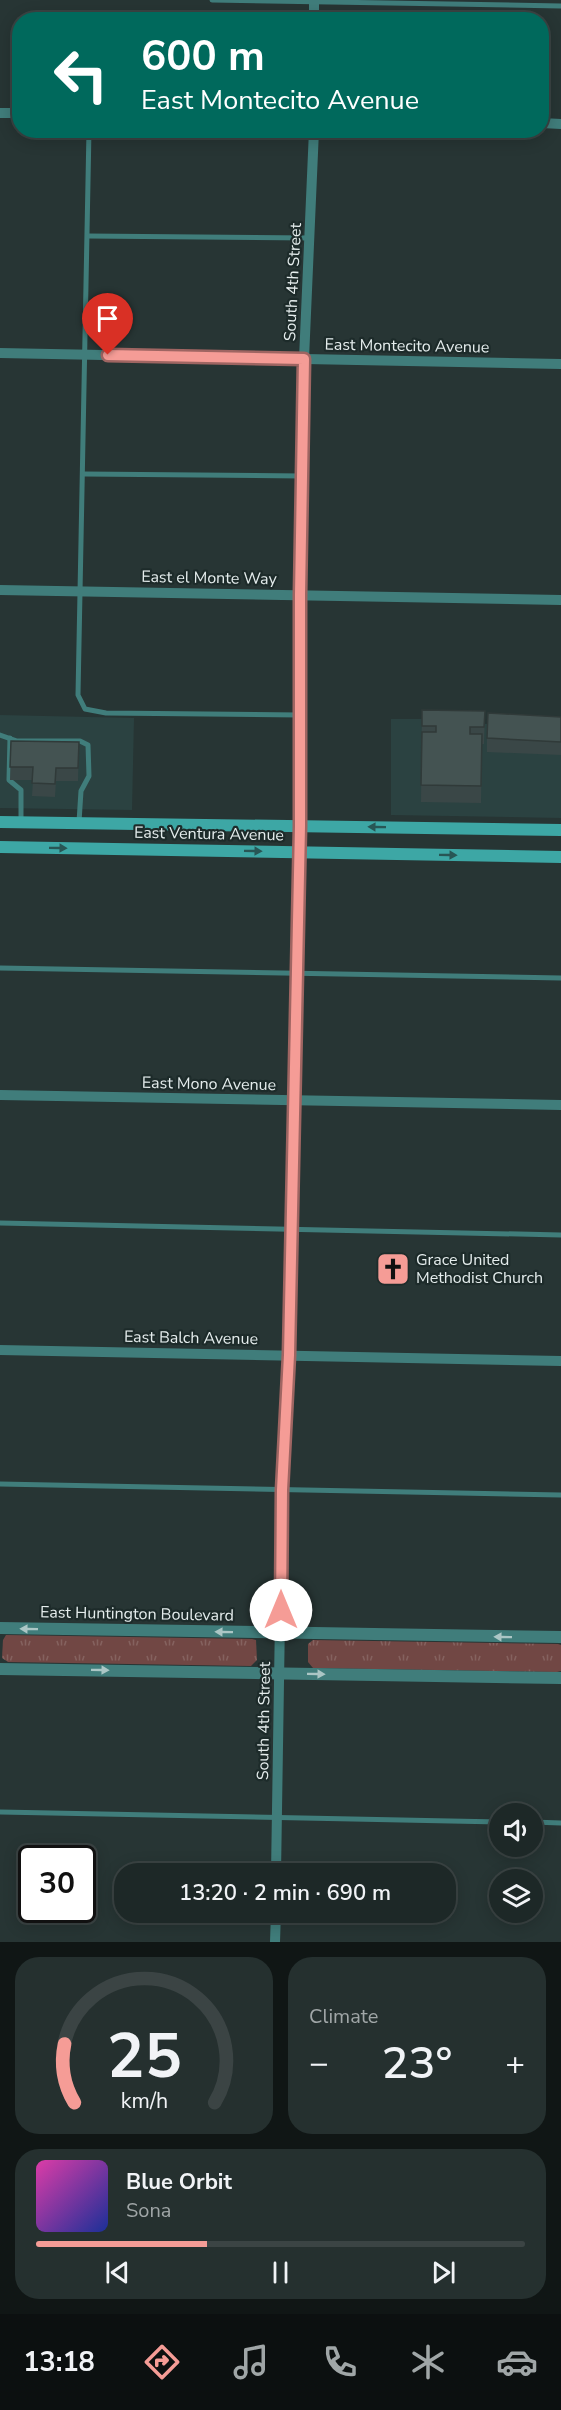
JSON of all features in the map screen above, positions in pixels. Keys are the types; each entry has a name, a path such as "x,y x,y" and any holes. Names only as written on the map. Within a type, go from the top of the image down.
{"main road":[{"name":"East Ventura Avenue","path":"0,822 561,830"},
{"name":"East Ventura Avenue","path":"0,847 561,857"}],"street":[{"name":"South 4th Street","path":"276,1863 282,1490 289,1355 300,852 300,595 304,359 314,138"},
{"name":"East Montecito Avenue","path":"0,353 561,364"},
{"name":"East el Monte Way","path":"0,590 561,600"},
{"name":"East Mono Avenue","path":"0,1095 561,1105"},
{"name":"East Balch Avenue","path":"0,1350 561,1361"},
{"name":"East Huntington Boulevard","path":"0,1628 561,1637"},
{"path":"0,1669 561,1678"},
{"path":"275,1942 276,1923"}],"lane":[{"path":"212,0 561,6"},
{"path":"89,138 82,591 78,696 85,709 106,713 300,715"},
{"path":"88,236 309,238"},
{"path":"84,474 302,476"},
{"path":"0,735 17,741 80,741 88,745 89,776 81,790 79,822"},
{"path":"10,738 9,780 21,790 21,822"},
{"path":"0,968 561,978"},
{"path":"0,1223 561,1235"},
{"path":"0,1484 561,1495"},
{"path":"0,1812 489,1822"},
{"path":"543,1822 561,1823"}],"shaded area":[{"path":"0,715 134,718 132,810 0,808"},
{"path":"391,719 423,719 423,723 561,725 561,818 391,815"}],"green space":[{"path":"6,1635 252,1639 256,1640 257,1660 251,1666 8,1662 2,1658 3,1640"},
{"path":"313,1640 558,1644 561,1645 561,1671 313,1668 308,1662 308,1644"}],"building":[{"path":"422,710 485,711 484,727 470,727 470,734 482,734 481,786 421,785 422,732 436,732 436,726 422,726"},
{"path":"488,713 561,717 561,742 487,738"},
{"path":"11,741 79,742 78,768 56,768 55,784 32,783 33,767 10,767"}],"place":[{"name":"Grace United Methodist Church","path":"393,1269"}],"route":[{"path":"108,355 304,359 300,595 300,826 289,1355 282,1490 281,1610"}]}
